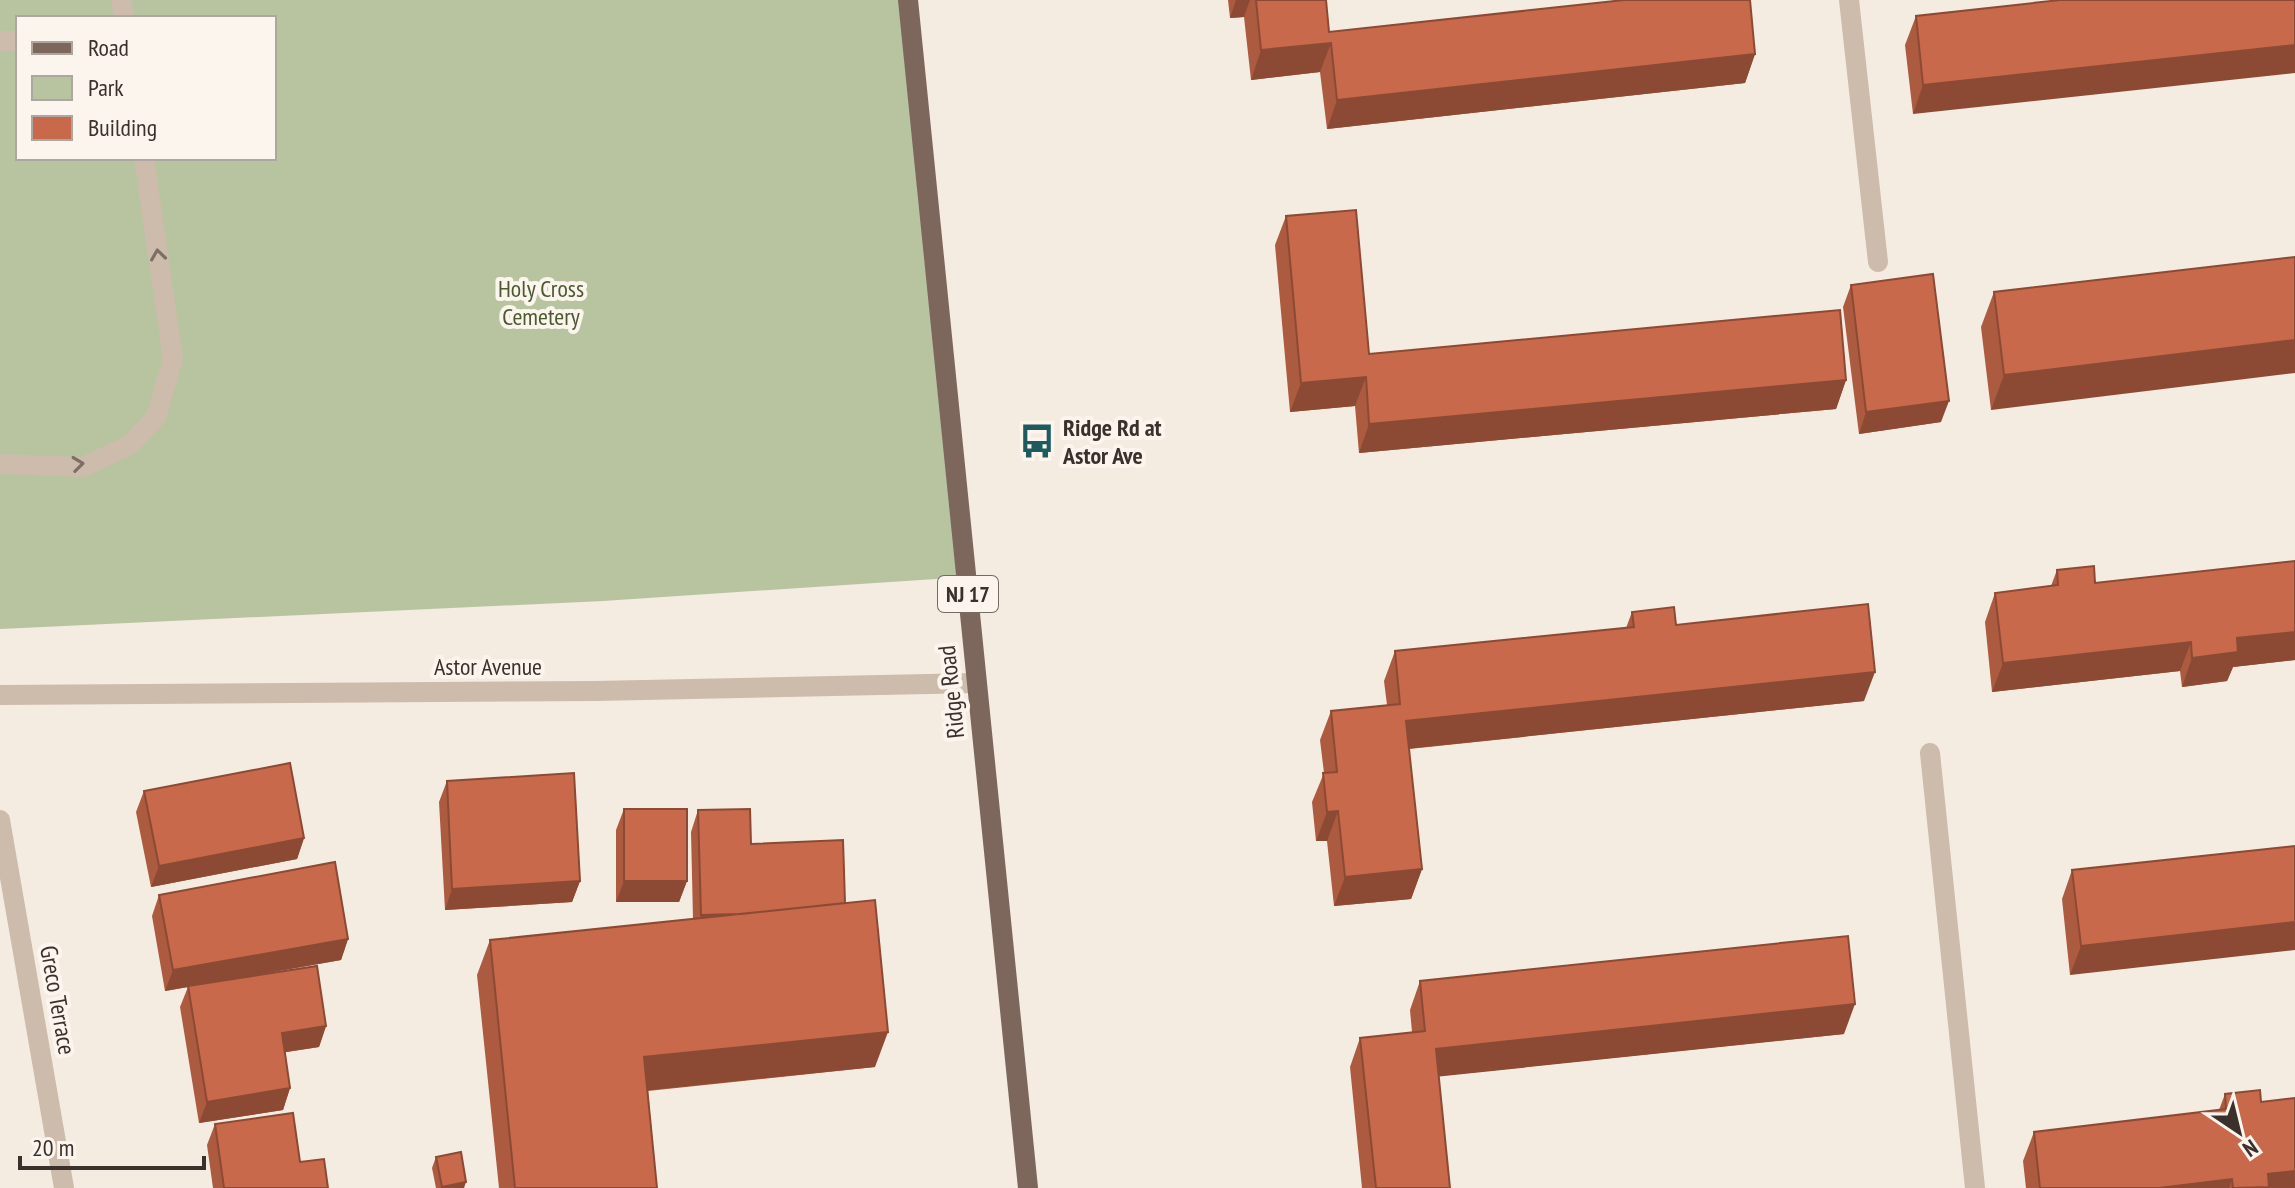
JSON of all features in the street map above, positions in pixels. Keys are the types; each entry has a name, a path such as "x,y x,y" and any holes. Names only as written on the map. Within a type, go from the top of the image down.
{"main road":[{"name":"Ridge Road","path":"908,0 1028,1188"}],"street":[{"path":"1849,0 1878,262"},
{"path":"0,464 83,467 130,445 156,417 173,359 144,160"},
{"name":"Astor Avenue","path":"0,695 580,692 976,683"},
{"path":"1930,753 1975,1188"},
{"name":"Greco Terrace","path":"0,820 64,1188"}],"green space":[{"name":"Holy Cross Cemetery","path":"0,0 908,0 966,577 603,601 0,629"}],"building":[{"path":"1256,0 1326,0 1329,32 1624,0 1750,0 1755,54 1337,100 1331,43 1261,50"},
{"path":"2060,0 2295,0 2295,45 1923,85 1916,16"},
{"path":"1356,210 1369,354 1840,310 1846,380 1369,424 1366,377 1301,383 1286,216"},
{"path":"2295,257 2295,340 2004,375 1994,292"},
{"path":"1933,274 1949,401 1866,412 1851,285"},
{"path":"2295,561 2295,632 2237,638 2238,652 2192,658 2191,642 2003,663 1995,593 2058,585 2057,570 2094,566 2095,583"},
{"path":"1868,604 1875,672 1406,721 1422,869 1345,877 1338,811 1327,812 1323,773 1337,772 1331,711 1400,704 1395,651 1634,627 1632,612 1674,607 1676,625"},
{"path":"290,763 304,838 159,866 144,791"},
{"path":"574,773 580,881 452,889 447,781"},
{"path":"624,809 687,809 687,881 624,881"},
{"path":"750,809 751,844 843,840 845,903 701,915 698,810"},
{"path":"2295,846 2295,922 2081,946 2072,870"},
{"path":"335,862 348,939 173,970 159,895"},
{"path":"875,900 888,1032 644,1057 657,1188 515,1188 490,940"},
{"path":"1848,936 1855,1004 1436,1049 1450,1188 1376,1188 1360,1038 1425,1031 1420,981"},
{"path":"317,966 326,1026 282,1033 290,1088 207,1102 188,986"},
{"path":"2260,1090 2261,1102 2295,1098 2295,1171 2268,1174 2269,1187 2233,1188 2232,1179 2159,1188 2040,1188 2034,1132 2226,1109 2225,1094"},
{"path":"293,1113 300,1162 324,1159 328,1188 224,1188 215,1124"},
{"path":"461,1152 466,1182 442,1187 436,1157"}],"place":[{"name":"Ridge Rd at Astor Ave","path":"1037,441"}]}
